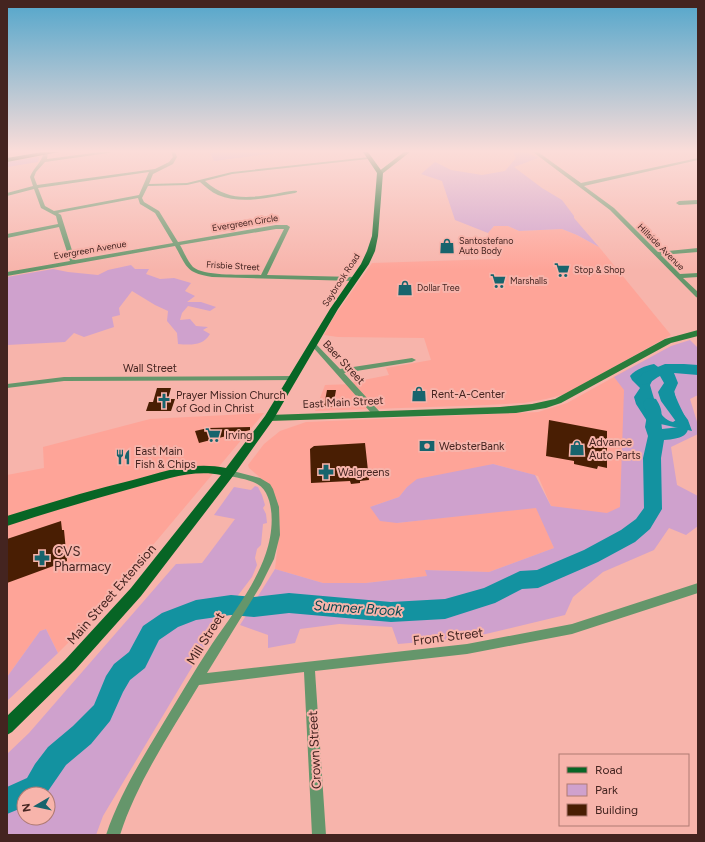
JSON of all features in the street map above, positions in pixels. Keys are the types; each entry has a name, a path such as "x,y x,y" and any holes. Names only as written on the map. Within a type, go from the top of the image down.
{"main road":[{"name":"Saybrook Road","path":"269,418 313,344 365,264 374,240 378,191"},
{"name":"East Main Street","path":"269,418 504,409 550,404 585,387 668,341 698,333"},
{"path":"7,521 94,494 175,473 211,469 229,473 269,418"},
{"name":"Main Street Extension","path":"7,727 70,664 136,592 229,473"}],"street":[{"path":"7,195 19,191"},
{"path":"38,191 43,207 55,212 58,215 73,262"},
{"path":"55,212 140,196 143,191"},
{"path":"216,191 221,195 244,198 295,192"},
{"name":"Hillside Avenue","path":"588,191 612,209 698,296"},
{"name":"Frisbie Street","path":"140,196 142,203 157,212 190,267 194,270 212,275 355,279"},
{"path":"679,204 698,202"},
{"path":"7,236 61,225"},
{"name":"Evergreen Circle","path":"176,244 276,227 287,227 263,276"},
{"name":"Evergreen Avenue","path":"7,274 176,244"},
{"path":"656,254 698,250"},
{"path":"678,276 698,274"},
{"name":"Baer Street","path":"313,344 376,413"},
{"path":"339,372 412,360"},
{"name":"Wall Street","path":"7,386 64,379 293,378"},
{"name":"Mill Street","path":"113,835 125,802 139,775 270,559 275,540 275,519 270,492 264,484 251,478 229,473"},
{"name":"Front Street","path":"196,680 467,649 572,629 698,588"},
{"name":"Crown Street","path":"309,666 319,835"}],"shaded area":[{"path":"494,226 508,226 519,231 562,229 599,247 671,335 565,394 546,399 524,403 487,405 315,411 325,385 354,384 353,382 389,375 386,368 431,360 424,338 338,337 324,335 333,318 372,263 498,259 493,250 488,233"},
{"path":"630,368 620,519 551,506 538,476 493,464 407,487 399,497 370,507 397,523 537,507 554,548 489,572 425,570 428,576 366,583 323,583 275,569 280,524 271,487 249,468 248,465 264,444 280,431 306,422 538,412 567,403"},
{"path":"264,413 84,627 58,653 46,629 40,631 7,677 7,475 44,468 43,447 150,419"}],"green space":[{"path":"445,191 547,191 562,200 574,218 599,247 562,229 519,231 508,226 494,226 488,233 455,220"},
{"path":"131,265 135,269 149,269 146,274 160,279 174,278 191,283 185,291 195,296 187,302 201,302 216,307 210,311 188,306 182,313 180,320 190,319 196,326 208,327 203,330 210,334 204,341 188,345 178,344 177,333 167,321 168,311 132,291 119,308 120,315 112,317 114,327 84,337 74,333 65,342 7,345 7,277 53,269 98,275 108,270"},
{"path":"690,340 698,348 698,395 690,399 698,425 698,434 671,447 677,485 698,496 698,526 686,535 669,528 654,550 603,572 573,597 565,615 469,638 398,644 392,627 339,624 300,629 295,643 268,648 268,635 240,625 275,569 323,583 366,583 427,576 425,570 489,572 554,548 536,508 397,523 380,521 370,507 399,497 407,487 417,479 493,464 535,475 551,506 607,513 620,507 624,390 614,377 671,346"},
{"path":"255,486 258,487 265,505 263,508 266,514 267,523 263,524 261,545 257,549 255,558 257,565 252,577 223,615 103,816 96,835 7,835 7,754 29,733 176,564 202,563 235,519 214,515 234,487 251,490"},
{"path":"46,629 58,653 7,701 7,677 40,631"}],"water":[{"path":"654,364 661,369 661,374 653,379 650,385 657,407 668,420 673,422 676,420 664,394 668,384 673,386 677,405 688,420 692,431 647,421 636,404 634,397 640,388 630,376 641,368"}],"building":[{"name":"Prayer Mission Church of God in Christ","path":"157,388 171,388 168,399 175,399 171,411 146,411 149,402 153,402"},
{"path":"327,390 336,390 333,407 324,406"},
{"name":"Advance Auto Parts","path":"549,420 607,431 607,468 598,466 597,469 574,464 574,461 546,456"},
{"name":"Irving","path":"250,427 250,430 199,443 195,431 208,428"},
{"name":"Walgreens","path":"365,443 369,480 351,484 350,481 311,483 310,449 314,446"},
{"name":"CVS Pharmacy","path":"61,521 62,530 64,530 67,561 7,583 7,539"}],"waterway":[{"name":"Sumner Brook","path":"665,370 684,368 698,370"},
{"name":"Sumner Brook","path":"643,381 649,376 665,370"},
{"path":"656,436 664,434 681,434 688,430 688,425 669,401 666,392 671,383 665,370"},
{"name":"Sumner Brook","path":"651,403 655,415 653,427 656,436"},
{"name":"Sumner Brook","path":"7,801 36,787 44,773 57,756 82,735 102,713 114,684 122,672 137,660 151,633 170,620 196,610 231,605 254,607 289,603 391,612 445,609 488,596 520,580 538,579 591,556 628,536 643,524 653,509 652,458 656,436"}],"place":[{"name":"Santostefano Auto Body","path":"447,246"},
{"name":"Stop & Shop","path":"562,270"},
{"name":"Marshalls","path":"498,281"},
{"name":"Dollar Tree","path":"405,288"},
{"name":"Rent-A-Center","path":"419,394"},
{"name":"Prayer Mission Church of God in Christ","path":"164,401"},
{"name":"Irving","path":"213,435"},
{"name":"WebsterBank","path":"427,446"},
{"name":"Advance Auto Parts","path":"577,448"},
{"name":"East Main Fish & Chips","path":"123,457"},
{"name":"Walgreens","path":"326,472"},
{"name":"CVS Pharmacy","path":"42,558"}]}
